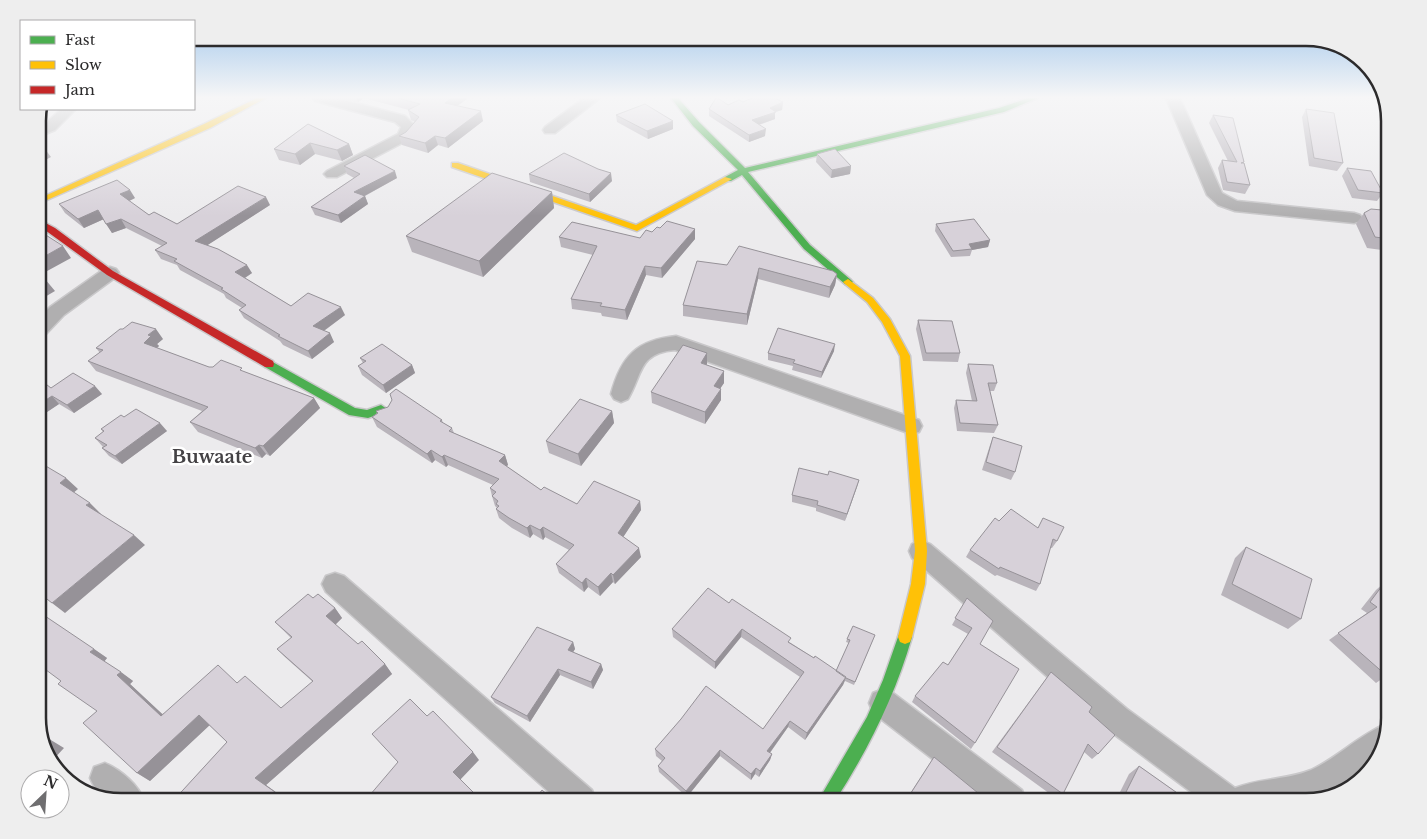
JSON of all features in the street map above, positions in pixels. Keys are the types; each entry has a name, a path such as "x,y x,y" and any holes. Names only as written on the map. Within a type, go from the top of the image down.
{"street":[{"path":"46,198 95,174 186,137"},
{"path":"332,174 403,137"},
{"path":"709,137 743,171 807,247 870,300 886,321 905,356 921,551 919,579 910,622 883,703 860,747 832,793"},
{"path":"455,165 638,228 743,171 886,137"},
{"path":"1190,137 1215,195 1224,202 1235,206 1354,218"},
{"path":"46,227 110,273 354,412 368,414 381,409"},
{"path":"46,322 57,311 110,273"},
{"path":"621,394 624,379 638,358 657,344 676,343 911,426"},
{"path":"921,551 1117,719 1215,793"},
{"path":"335,584 571,793"},
{"path":"883,703 999,793"},
{"path":"1278,793 1312,785 1345,768 1376,745"},
{"path":"105,778 120,793"}],"building":[{"path":"290,137 335,137 349,144 337,150 310,143 295,154 274,149"},
{"path":"403,137 433,137 425,143"},
{"path":"1224,137 1238,137 1244,162 1241,163 1244,163 1250,185 1227,182 1222,160 1237,162"},
{"path":"1311,137 1338,137 1343,163 1314,158"},
{"path":"835,149 851,166 832,170 817,154"},
{"path":"564,153 611,173 589,194 529,174"},
{"path":"365,155 395,171 354,192 365,196 338,215 311,207 360,174 344,166"},
{"path":"1347,168 1371,171 1381,193 1358,190"},
{"path":"492,173 552,192 479,261 406,236"},
{"path":"117,180 130,190 120,194 149,215 154,212 177,224 238,186 266,197 195,241 218,249 247,265 235,272 291,306 308,293 341,307 313,326 330,333 308,351 278,336 280,335 239,310 246,305 221,289 223,288 174,261 177,259 155,250 167,243 121,219 106,224 98,210 78,219 59,204"},
{"path":"1371,209 1381,210 1381,238 1375,237 1364,213"},
{"path":"974,219 990,240 969,244 972,249 953,251 936,224"},
{"path":"667,221 695,229 661,268 645,266 625,310 600,306 602,303 571,299 597,246 559,237 572,222 640,238 646,230 652,232 657,227 660,228"},
{"path":"46,235 63,246 46,256"},
{"path":"739,246 833,271 837,274 830,287 759,268 747,314 683,305 697,261 727,265"},
{"path":"918,320 952,321 960,353 926,353"},
{"path":"132,322 156,329 148,335 151,336 144,343 209,367 213,367 221,360 242,368 240,370 314,398 263,446 259,445 255,448 190,422 208,407 88,361 103,350 96,348"},
{"path":"778,328 835,344 822,372 793,363 795,360 768,353"},
{"path":"382,344 412,365 383,385 358,366 366,361 360,358"},
{"path":"683,345 707,353 701,363 724,371 714,386 721,389 705,412 651,392"},
{"path":"968,364 993,365 997,383 988,383 998,425 960,423 956,400 977,401"},
{"path":"73,373 95,386 67,405 52,396 46,400 46,384 51,388"},
{"path":"396,389 442,420 440,421 452,428 449,431 505,455 499,461 541,490 544,487 577,504 594,481 640,501 618,533 639,548 613,575 611,573 598,587 586,578 582,583 556,564 574,545 543,527 540,530 530,525 527,528 496,509 499,506 496,504 498,501 492,496 496,492 490,488 499,479 444,455 442,457 431,450 427,454 372,417 378,413 376,411 388,407 392,400 390,394"},
{"path":"580,399 612,411 578,454 546,441"},
{"path":"136,409 160,423 115,456 102,448 107,445 95,438 104,431 101,429 121,415 124,417"},
{"path":"993,437 1022,446 1015,472 986,462"},
{"path":"46,466 66,478 60,483 90,503 86,505 134,535 52,603 46,598"},
{"path":"799,468 828,475 829,471 859,480 847,514 817,505 818,501 792,495"},
{"path":"1011,509 1038,528 1043,518 1064,527 1057,541 1053,539 1040,584 1000,567 999,569 970,550 995,518 999,521"},
{"path":"1246,547 1312,579 1301,619 1232,584"},
{"path":"1381,587 1381,671 1338,633 1377,607 1370,602"},
{"path":"708,588 729,603 732,599 791,638 788,642 814,658 815,656 846,677 807,733 790,721 767,751 772,754 760,771 756,768 751,774 720,750 686,791 658,766 665,758 655,749 706,686 763,729 804,672 742,629 715,662 672,629"},
{"path":"308,594 313,598 318,594 335,608 326,616 358,644 362,641 385,664 255,778 276,793 180,793 227,742 199,715 137,773 83,723 97,711 58,684 61,681 46,670 46,617 94,649 90,652 121,672 117,675 161,716 218,665 237,683 245,676 281,708 313,681 277,649 292,637 275,622"},
{"path":"967,598 993,621 980,644 1019,669 975,743 915,696 943,662 948,665 972,628 955,618"},
{"path":"853,626 875,635 855,682 836,671 850,640 847,639"},
{"path":"537,627 573,642 568,650 601,664 591,682 558,669 527,716 491,697"},
{"path":"1051,672 1092,707 1089,712 1115,735 1098,754 1088,744 1064,793 997,747"},
{"path":"410,699 427,716 433,711 473,752 453,772 474,793 372,793 398,762 372,734"},
{"path":"934,757 978,793 911,793"},
{"path":"1139,766 1177,793 1126,793"}],"traffic: fast":[{"path":"709,137 743,171 807,247 848,282"},
{"path":"728,179 743,171 886,137"},
{"path":"269,364 353,412 368,414 381,409"},
{"path":"831,793 862,742 882,701 905,637"}],"traffic: slow":[{"path":"46,198 182,137"},
{"path":"455,165 637,228 728,179"},
{"path":"848,282 870,300 886,321 905,356 921,551 918,584 905,637"}],"traffic: jam":[{"path":"46,227 110,273 269,364"}],"district":[{"name":"Buwaate","path":"212,457"}]}
